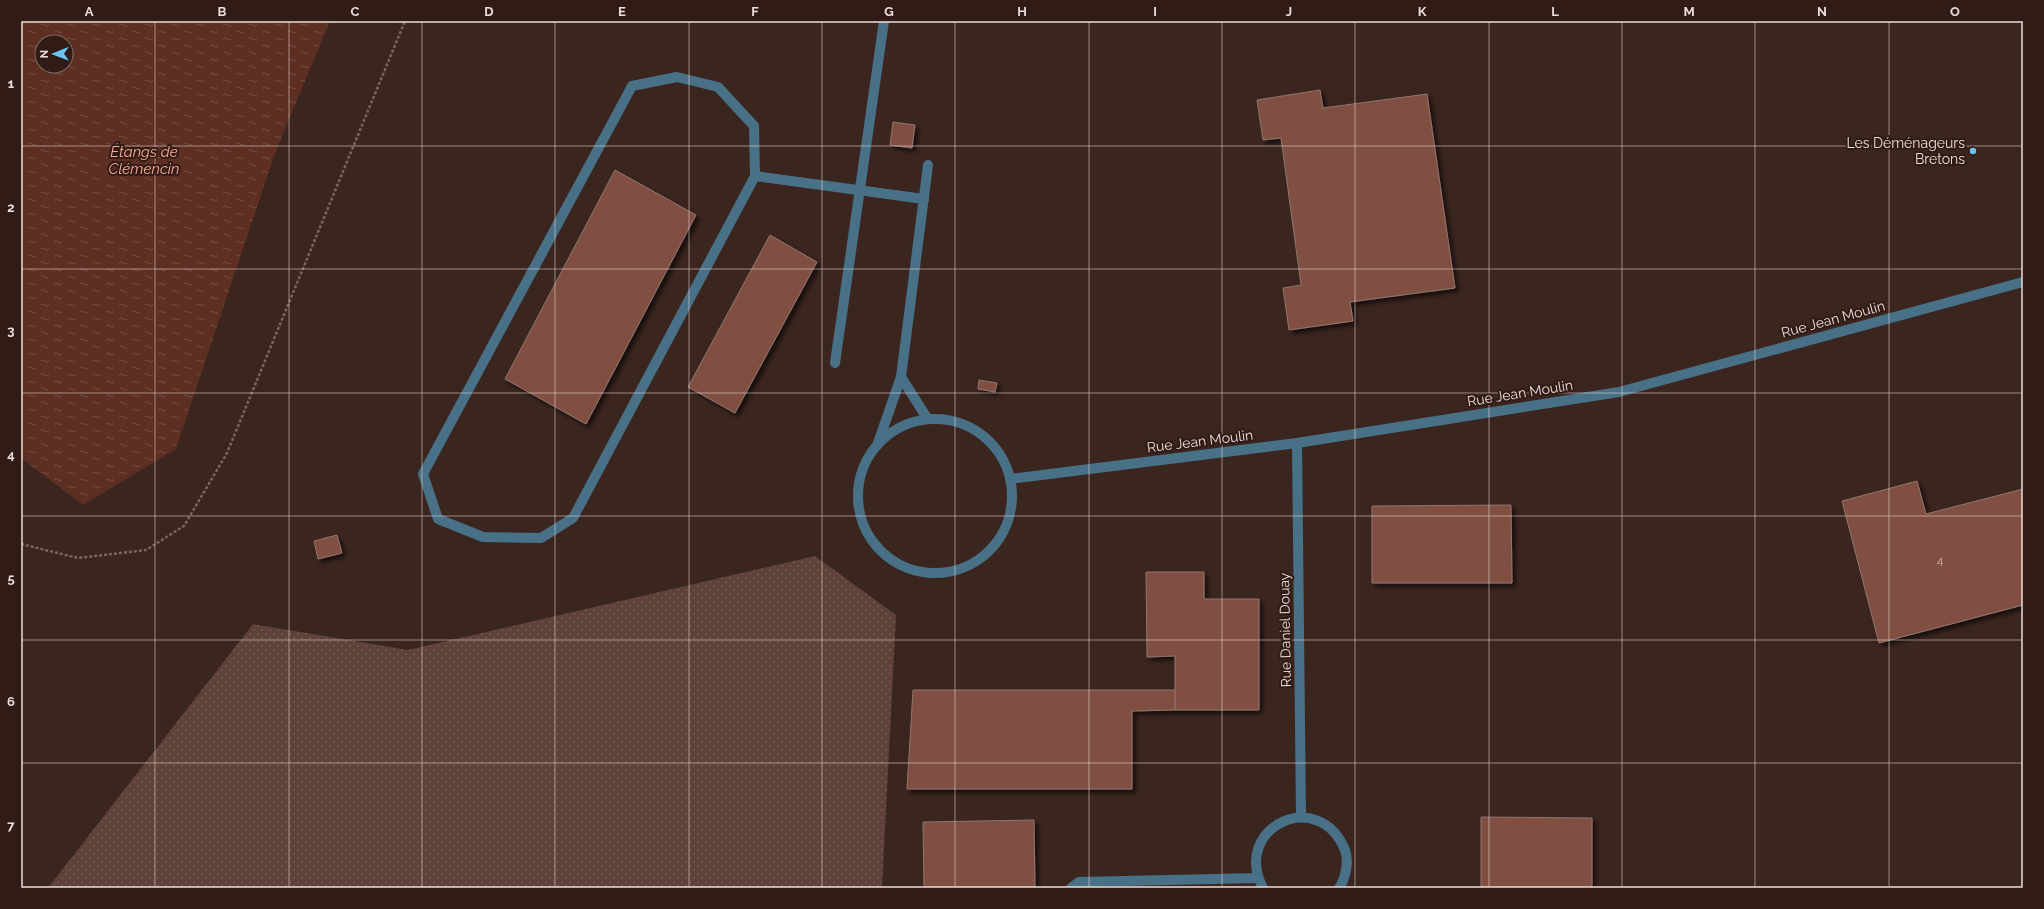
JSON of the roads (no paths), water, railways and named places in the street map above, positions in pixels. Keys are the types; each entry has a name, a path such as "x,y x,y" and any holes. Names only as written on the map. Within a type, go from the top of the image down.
{"street":[{"path":"835,363 884,21"},
{"path":"677,77 718,87 754,126 755,176 572,518 541,538 484,537 438,520 423,474 632,86 677,77"},
{"path":"878,442 892,431 909,422 927,418 950,420 971,427 989,440 1002,458 1010,479 1012,503 1006,527 992,548 974,564 951,572 926,574 902,567 882,554 867,534 858,511 857,486 864,463 878,442 901,377 928,165"},
{"path":"755,176 924,199"},
{"name":"Rue Jean Moulin","path":"1010,479 1297,443 1620,392 2023,282"},
{"path":"901,377 927,418"},
{"name":"Rue Daniel Douay","path":"1297,443 1301,817"},
{"path":"1263,888 1258,878 1256,863 1257,849 1264,836 1274,826 1287,819 1301,817 1317,820 1330,827 1340,840 1346,854 1346,870 1339,888"},
{"path":"1071,888 1079,882 1258,878"}],"water":[{"name":"Étangs de Clémencin","path":"21,21 330,21 275,153 176,449 83,505 21,458"}],"place":[{"name":"Les Déménageurs Bretons","path":"1973,151"}]}
